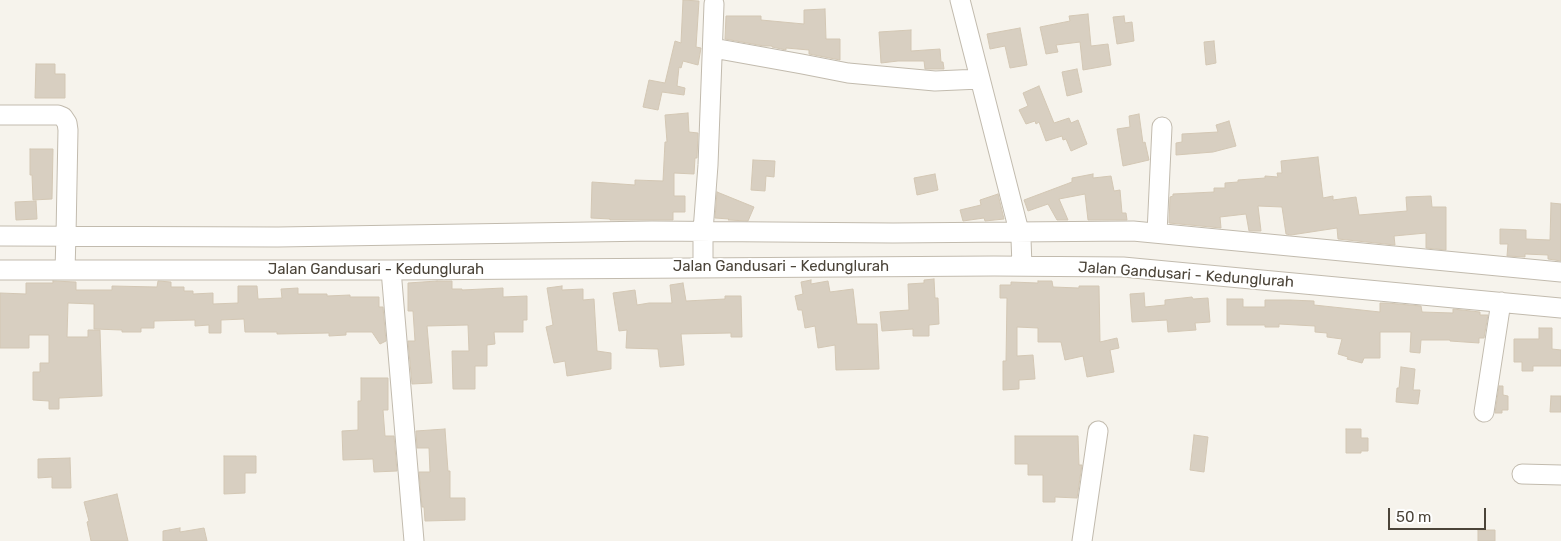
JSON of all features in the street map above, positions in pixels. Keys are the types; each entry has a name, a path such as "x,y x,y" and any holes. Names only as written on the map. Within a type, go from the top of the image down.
{"street":[{"path":"960,0 1021,247"},
{"path":"703,248 714,4"},
{"path":"713,48 848,73 934,81 980,79"},
{"path":"0,115 58,115 67,123 65,251"},
{"path":"1158,233 1162,127"},
{"path":"0,236 65,251 278,237 652,231 703,248 1021,247 1133,231 1561,272"},
{"name":"Jalan Gandusari - Kedunglurah","path":"0,270 65,251 391,270 703,248 1021,247 1123,268 1561,308"},
{"path":"391,270 414,541"},
{"path":"1484,412 1501,302"},
{"path":"1082,541 1098,431"},
{"path":"1522,474 1561,475"}],"building":[{"path":"683,0 699,1 696,47 701,48 698,65 683,61 681,68 679,67 677,86 685,88 684,95 662,92 658,110 643,107 649,80 665,83 675,41 681,43"},
{"path":"825,9 826,39 840,39 840,60 809,54 809,50 786,48 786,50 725,39 726,16 761,16 761,20 804,24 804,10"},
{"path":"1088,14 1091,46 1108,44 1111,65 1083,70 1080,42 1056,45 1058,52 1046,54 1040,27 1070,21 1069,16"},
{"path":"1124,16 1125,23 1132,22 1134,41 1117,44 1113,17"},
{"path":"1020,28 1027,65 1010,68 1005,46 990,49 987,34"},
{"path":"911,30 911,51 940,49 941,62 943,62 944,69 925,69 924,61 881,63 879,32"},
{"path":"1214,41 1216,63 1206,65 1204,42"},
{"path":"36,64 55,64 55,74 65,74 65,98 35,98"},
{"path":"1077,69 1082,92 1067,96 1062,72"},
{"path":"1039,86 1054,123 1069,118 1071,123 1078,120 1087,144 1071,151 1066,139 1063,140 1062,136 1046,141 1039,122 1036,124 1035,121 1026,124 1019,110 1028,106 1023,93"},
{"path":"688,113 689,132 698,133 694,174 674,173 674,196 685,196 685,212 673,212 673,220 610,220 591,218 592,182 635,185 635,180 663,181 665,142 667,142 665,115"},
{"path":"1139,114 1143,143 1145,142 1149,160 1123,166 1117,129 1130,127 1129,116"},
{"path":"1229,121 1236,146 1213,152 1176,155 1176,143 1182,142 1182,134 1218,132 1216,125"},
{"path":"30,149 53,149 52,199 33,200 32,175 30,175"},
{"path":"1318,157 1323,198 1333,196 1333,200 1356,197 1359,215 1407,211 1406,197 1431,196 1432,207 1446,207 1446,250 1426,248 1426,233 1394,236 1395,245 1338,239 1337,228 1291,235 1286,234 1282,207 1258,206 1261,231 1249,231 1246,214 1220,217 1221,228 1169,223 1170,197 1173,194 1214,192 1214,188 1225,188 1225,183 1265,178 1265,176 1278,177 1277,173 1282,173 1281,161"},
{"path":"753,160 775,161 774,177 766,176 765,191 751,190"},
{"path":"935,174 938,190 917,195 914,178"},
{"path":"1093,174 1093,178 1111,176 1114,191 1120,190 1122,213 1126,213 1127,220 1088,220 1085,194 1059,199 1068,220 1057,220 1048,204 1028,211 1024,200 1072,182 1072,178"},
{"path":"717,192 754,207 748,221 715,218"},
{"path":"998,194 1004,219 985,221 984,218 963,221 960,210 981,205 980,200"},
{"path":"36,201 37,219 16,220 15,202"},
{"path":"1551,203 1561,204 1561,261 1548,259 1548,255 1525,254 1525,257 1507,256 1508,244 1500,244 1500,229 1526,230 1526,239 1550,240"},
{"path":"934,279 935,298 938,298 939,324 929,325 929,336 913,336 913,329 882,331 880,312 909,310 908,284 924,283 924,280"},
{"path":"811,280 811,284 828,281 830,292 853,289 857,324 877,324 879,369 836,370 835,345 818,348 815,326 805,328 802,310 798,310 795,296 803,294 801,282"},
{"path":"53,281 76,282 76,290 112,290 112,286 157,287 158,281 171,282 171,287 184,287 184,291 193,291 193,294 213,293 213,304 238,303 238,286 257,286 258,299 282,298 281,289 298,288 298,294 379,297 379,307 383,307 386,341 380,344 372,332 346,332 346,335 329,336 329,333 277,334 277,332 245,332 244,319 221,320 221,333 209,333 209,325 195,326 195,320 154,321 154,328 141,328 141,332 94,329 94,304 68,303 67,337 88,337 88,330 100,330 102,396 59,398 59,409 49,409 49,401 33,400 33,372 40,372 40,363 49,363 49,335 29,335 29,348 0,348 0,293 26,294 26,283 53,283"},
{"path":"452,281 452,289 503,288 503,297 527,296 527,320 523,320 523,332 494,332 495,344 487,345 487,366 475,366 475,389 453,389 452,351 469,351 468,325 427,326 432,383 412,384 408,341 415,341 413,311 408,311 408,283"},
{"path":"1038,281 1052,281 1053,287 1079,288 1079,286 1099,286 1100,342 1117,338 1119,348 1110,350 1114,372 1087,377 1083,356 1065,360 1061,342 1038,342 1038,328 1017,327 1017,356 1033,355 1035,379 1019,380 1019,389 1003,390 1003,361 1006,361 1007,298 1000,298 1000,285 1011,285 1011,282 1038,283"},
{"path":"683,283 686,301 725,299 725,296 741,296 742,337 731,337 731,333 681,334 684,365 660,367 658,349 626,348 627,330 619,331 613,293 635,290 637,305 672,303 670,285"},
{"path":"562,286 562,290 583,289 583,300 594,299 597,351 611,353 611,369 567,376 565,361 554,363 546,327 553,325 547,288"},
{"path":"1144,293 1145,307 1165,305 1165,300 1192,297 1193,299 1208,298 1210,322 1195,323 1196,330 1168,332 1167,320 1132,322 1130,294"},
{"path":"1227,299 1243,299 1243,307 1265,307 1265,300 1290,300 1314,301 1314,305 1380,312 1380,303 1387,303 1421,306 1422,312 1453,313 1453,309 1480,312 1480,315 1488,315 1484,338 1479,338 1479,343 1421,340 1420,353 1410,352 1411,332 1380,332 1380,358 1364,358 1362,363 1347,359 1348,357 1338,354 1342,339 1327,337 1327,333 1315,332 1315,326 1279,324 1279,327 1227,325"},
{"path":"1539,328 1552,328 1552,349 1561,350 1561,366 1533,366 1533,371 1522,371 1522,362 1514,362 1514,339 1539,339"},
{"path":"1401,367 1415,369 1413,390 1420,390 1418,404 1396,402"},
{"path":"361,378 388,378 388,410 383,410 385,436 394,436 397,471 374,472 373,459 343,460 342,431 358,430 358,401 361,401"},
{"path":"1499,386 1503,386 1503,395 1508,396 1508,410 1502,410 1502,413 1495,413"},
{"path":"1551,396 1561,396 1561,412 1550,412"},
{"path":"445,429 448,471 450,471 450,498 465,498 465,520 425,521 419,472 430,472 429,448 417,448 416,431"},
{"path":"1346,429 1361,429 1361,438 1368,438 1368,451 1346,453"},
{"path":"1194,435 1208,437 1204,472 1190,470"},
{"path":"1015,436 1078,436 1079,465 1082,465 1077,498 1055,497 1055,502 1043,502 1043,475 1028,475 1028,464 1015,464"},
{"path":"224,456 256,456 256,473 245,473 245,493 224,494"},
{"path":"70,458 71,488 52,488 52,477 38,478 38,459"},
{"path":"117,494 128,541 91,541 87,522 89,521 84,502"},
{"path":"180,528 180,532 204,528 207,541 163,541 163,531"},
{"path":"1478,530 1495,530 1495,541 1478,541"}]}
